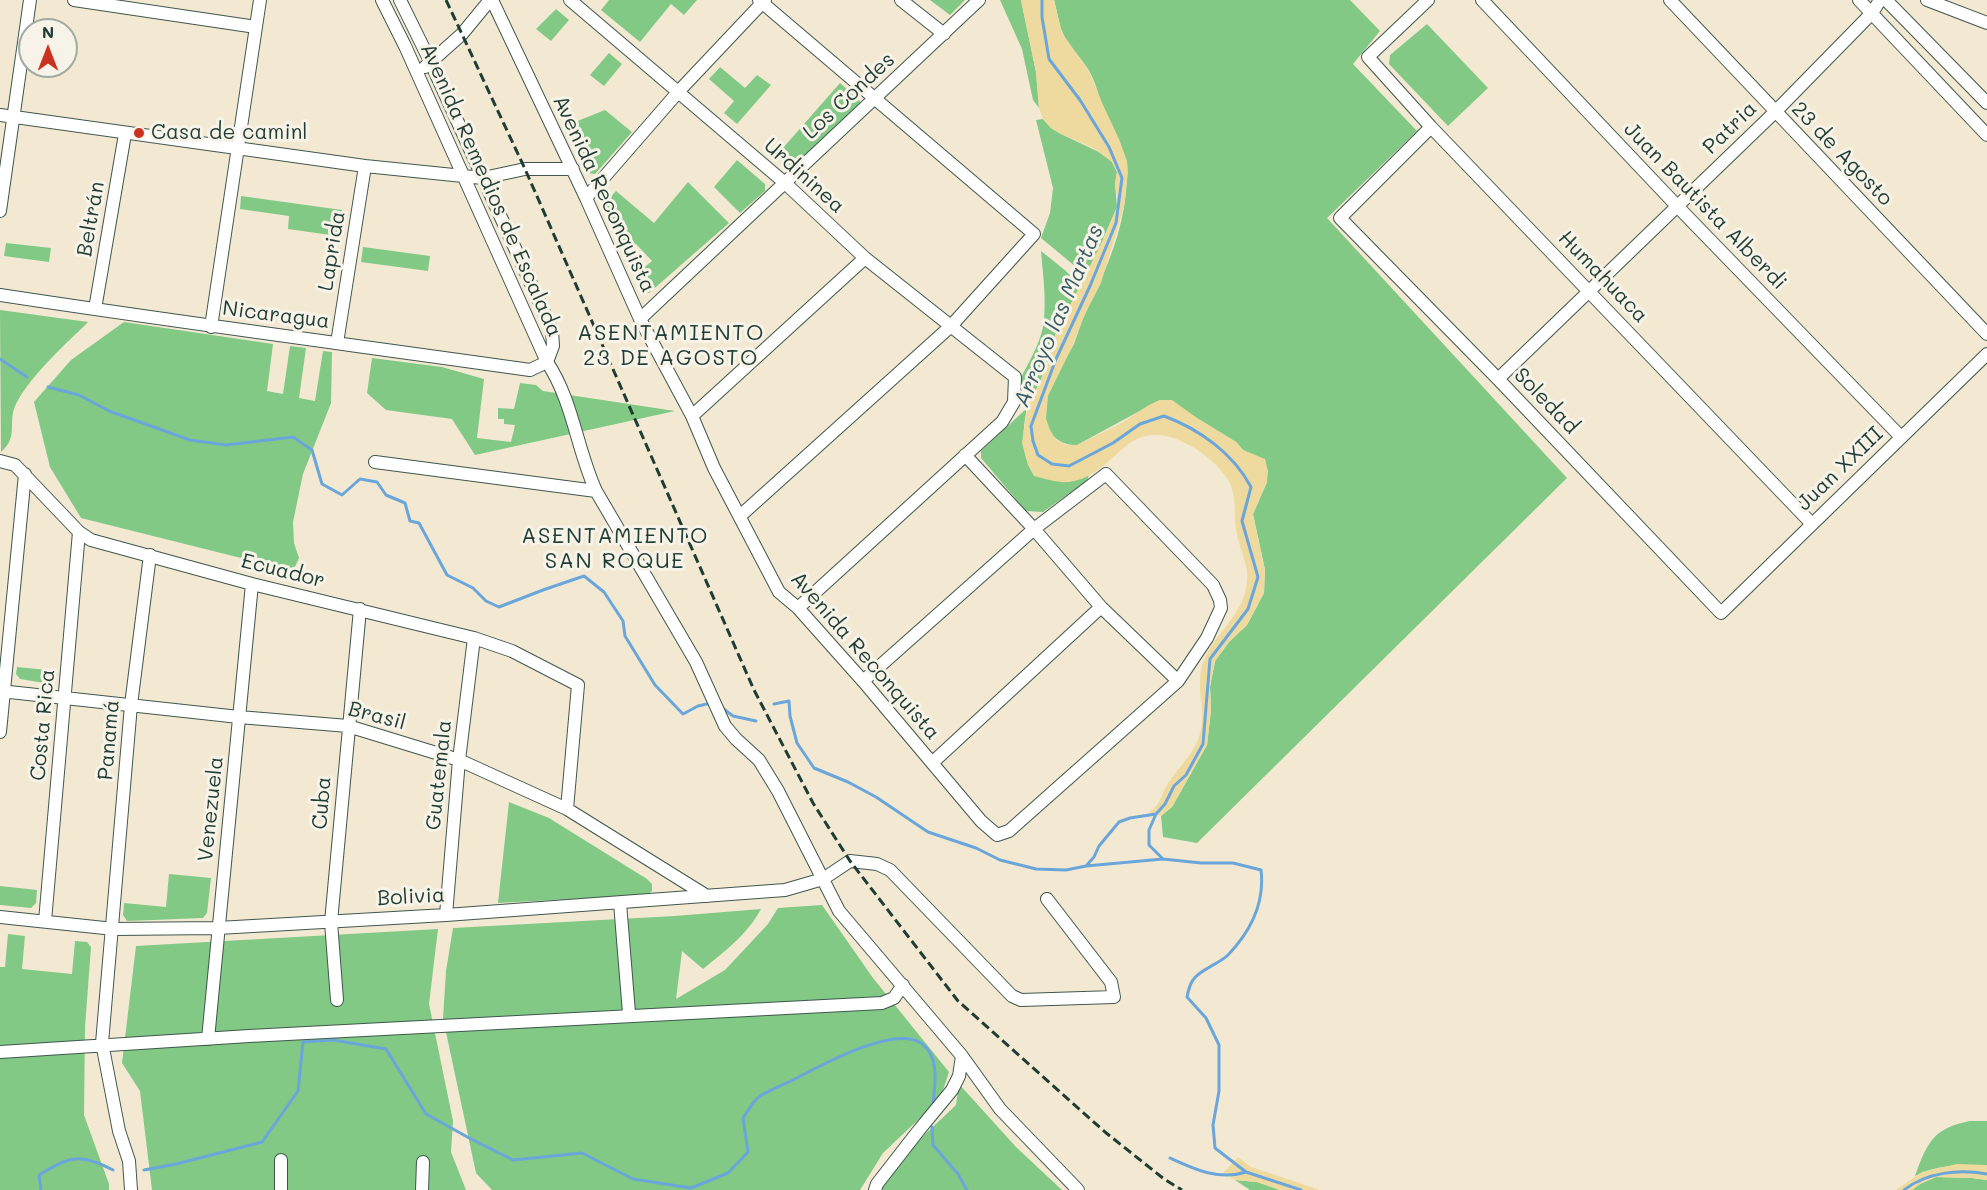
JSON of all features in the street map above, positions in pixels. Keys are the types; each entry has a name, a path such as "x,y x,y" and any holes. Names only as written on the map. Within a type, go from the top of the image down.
{"street":[{"path":"0,211 30,0"},
{"path":"74,0 256,27"},
{"path":"210,327 260,0"},
{"name":"Avenida Remedios de Escalada","path":"382,0 417,72 547,362"},
{"name":"Avenida Remedios de Escalada","path":"400,0 431,63 552,330 554,345 547,362"},
{"path":"417,72 431,63 462,34 491,0"},
{"name":"Avenida Reconquista","path":"491,0 573,170 640,319 692,416 714,468 779,592 798,608 863,681 981,821 997,835 1009,831 1178,681"},
{"name":"Urdininea","path":"570,0 679,91 865,258 1015,377 1014,402 1002,422 964,455"},
{"path":"901,0 944,34"},
{"name":"Los Condes","path":"640,319 979,0"},
{"name":"Humahuaca","path":"1428,0 1368,57 1431,127 1590,290 1811,523"},
{"name":"Juan Bautista Alberdi","path":"1482,0 1901,437"},
{"name":"23 de Agosto","path":"1670,0 1987,334"},
{"path":"1859,0 1987,135"},
{"name":"Patria","path":"1498,379 1775,112 1872,13 1880,0"},
{"path":"1886,0 1987,103"},
{"path":"1927,0 1987,24"},
{"path":"586,198 679,91 762,1 1034,234 951,326 740,516"},
{"path":"0,116 365,166 483,178 525,170 573,170"},
{"name":"Soledad","path":"1431,127 1341,218 1498,379 1720,613"},
{"name":"Beltrán","path":"95,309 125,134"},
{"name":"Laprida","path":"337,343 365,166"},
{"path":"692,416 865,258"},
{"name":"Nicaragua","path":"0,295 210,327 530,370 547,362"},
{"name":"Juan XXIII","path":"1720,613 1987,354"},
{"path":"547,362 555,374 572,418 588,474 596,492 696,662 725,726 759,760 778,791 839,910 962,1056 1000,1108 1078,1190"},
{"path":"798,608 964,455 1034,529 1101,607 1178,681 1207,638 1221,608 1220,600 1213,585 1106,474 1034,529 863,681"},
{"name":"Ecuador","path":"0,461 15,465 79,532 91,540 252,584 474,638 512,651 578,685 567,809"},
{"path":"375,462 596,492"},
{"path":"0,732 2,692 25,474"},
{"name":"Costa Rica","path":"45,921 79,532"},
{"name":"Panamá","path":"131,1190 129,1161 119,1131 103,1045 131,705 150,555"},
{"name":"Venezuela","path":"208,1039 252,584"},
{"path":"932,763 1101,607"},
{"name":"Cuba","path":"337,1000 331,922 360,609"},
{"name":"Guatemala","path":"446,915 459,760 474,638"},
{"name":"Brasil","path":"2,692 348,726 459,760 567,809 707,896"},
{"name":"Bolivia","path":"0,917 114,929 218,928 446,915 785,890 823,879 850,861 878,864 890,870 1012,996 1021,1000 1113,996 1111,982 1047,899"},
{"path":"620,903 628,1013"},
{"path":"0,1052 882,1003 894,998 903,985"},
{"path":"875,1190 877,1184 952,1090 959,1076 962,1056"},
{"path":"281,1160 281,1190"},
{"path":"422,1190 423,1162"}],"green space":[{"path":"609,0 697,0 684,15 671,4 640,42 601,10"},
{"path":"930,0 965,0 950,15"},
{"path":"1000,0 1021,0 1036,72 1039,108 1033,100 1022,49"},
{"path":"1054,0 1350,0 1380,31 1353,64 1417,131 1327,218 1567,478 1197,843 1163,837 1161,816 1172,807 1207,745 1211,710 1210,687 1215,661 1229,642 1247,625 1264,593 1265,570 1253,514 1267,482 1265,460 1243,450 1236,442 1187,412 1160,400 1077,445 1060,441 1050,430 1045,415 1049,390 1074,344 1113,249 1124,207 1127,178 1120,143 1103,107 1095,82 1064,36"},
{"path":"556,9 569,20 551,41 536,29"},
{"path":"1427,24 1488,88 1448,126 1389,64 1390,55"},
{"path":"609,53 622,64 604,86 590,75"},
{"path":"720,67 745,88 757,75 771,85 737,124 724,113 734,101 709,79"},
{"path":"840,83 860,101 859,108 793,166 787,166 776,156"},
{"path":"605,110 632,132 595,174 587,173 565,126"},
{"path":"1043,119 1061,134 1103,154 1112,162 1117,172 1115,184 1117,207 1087,276 1041,238 1050,213 1053,188 1036,120"},
{"path":"737,160 765,184 765,191 740,213 714,187"},
{"path":"688,182 729,223 649,293 642,291 635,275 652,261 636,244 626,255 605,208 606,202 616,191 654,223"},
{"path":"241,196 342,210 338,236 288,229 289,216 240,209"},
{"path":"6,243 51,248 49,262 4,256"},
{"path":"363,247 430,256 428,271 361,262"},
{"path":"1041,251 1066,271 1081,287 1056,333 1041,380 1032,397 1020,380 1036,348 1043,327 1045,299"},
{"path":"0,310 88,322 23,391 14,409 10,440 1,452"},
{"path":"124,322 273,344 267,391 283,394 290,346 306,348 299,398 315,401 323,351 332,352 331,403 303,474 293,522 294,543 299,558 293,571 81,518 50,467 34,402 71,360"},
{"path":"372,358 442,367 484,379 477,438 511,442 515,425 504,424 504,419 498,419 498,408 514,409 520,383 536,385 543,391 675,411 475,455 452,419 386,410 367,393"},
{"path":"1027,408 1024,443 1027,459 1034,475 1068,482 1089,475 1087,481 1043,512 1026,511 981,458 981,451"},
{"path":"17,667 57,671 56,680 49,679 44,683 20,679 16,674"},
{"path":"509,802 549,818 647,879 652,884 652,891 647,895 498,903"},
{"path":"169,874 211,878 207,913 203,918 127,921 123,915 124,903 166,907"},
{"path":"0,886 37,890 36,903 31,908 0,905"},
{"path":"822,905 873,978 949,1072 940,1099 883,1153 860,1190 492,1190 476,1173 443,1018 446,971 453,928 761,909 742,935 703,969 682,951 676,999 725,970 768,924 778,908"},
{"path":"438,929 429,1004 453,1121 451,1152 466,1190 152,1190 140,1091 122,1063 136,946"},
{"path":"8,934 25,936 22,969 72,974 75,941 87,942 91,947 85,1027 84,1115 109,1184 109,1190 0,1190 0,967 5,967"},
{"path":"959,1084 1016,1147 1062,1190 875,1190 901,1157 956,1105"},
{"path":"1970,1121 1987,1121 1987,1165 1941,1167 1915,1176 1923,1154 1933,1139 1947,1128"},
{"path":"1936,1177 1987,1180 1987,1190 1912,1190"},
{"path":"1235,1180 1257,1182 1280,1190 1250,1190"}],"sand":[{"path":"1021,0 1054,0 1062,33 1089,71 1119,139 1127,161 1128,172 1124,207 1101,283 1048,396 1046,419 1050,430 1056,440 1066,445 1077,445 1120,424 1149,405 1160,400 1172,400 1236,442 1243,450 1265,459 1268,471 1267,482 1253,514 1265,570 1264,593 1247,625 1229,642 1215,661 1210,686 1211,710 1207,745 1172,807 1161,816 1149,812 1158,804 1170,780 1191,753 1199,738 1202,722 1201,670 1209,650 1240,606 1246,587 1246,567 1237,532 1231,486 1213,462 1189,445 1167,436 1150,435 1136,439 1086,477 1069,482 1034,476 1028,465 1022,443 1027,408 1041,380 1056,333 1105,236 1117,207 1115,184 1117,172 1112,162 1093,148 1061,134 1043,119 1039,108 1036,72"},
{"path":"1238,1157 1251,1167 1320,1190 1280,1190 1257,1182 1235,1180 1223,1173"},
{"path":"1957,1164 1987,1165 1987,1180 1936,1177 1912,1190 1896,1190 1922,1172"}],"waterway":[{"name":"Arroyo las Martas","path":"1042,0 1042,17 1049,59 1080,100 1109,147 1122,178 1116,223 1056,359 1031,426 1033,441 1038,455 1052,464 1069,466 1113,443 1140,424 1164,416 1190,428 1214,444 1235,463 1251,487 1242,521 1258,577 1248,609 1210,659 1203,744 1186,775 1174,786 1165,804 1156,814 1149,830 1149,845 1163,859 1201,863 1233,863 1261,870 1261,894 1249,927 1228,955 1196,976 1187,997 1206,1018 1219,1045 1219,1091 1213,1125 1215,1148 1246,1172 1301,1190"},
{"path":"0,359 27,377"},
{"path":"48,387 79,395 109,411 190,440 226,445 293,437 312,450 322,484 342,495 360,479 377,482 386,495 405,503 410,521 419,523 447,575 473,588 486,601 499,607 584,576 604,592 623,621 625,636 655,685 683,714 698,706 711,703"},
{"path":"774,704 789,701 790,716 797,743 814,768 876,797 928,832 976,848 1000,860 1036,869 1066,870 1086,866 1119,822 1156,814"},
{"path":"721,707 733,716 756,721"},
{"path":"1086,866 1163,859"},
{"path":"144,1170 262,1142 298,1091 303,1042 333,1040 386,1049 426,1114 513,1160 582,1153 633,1179 691,1188 728,1173 748,1152 743,1118 757,1098 838,1057 875,1043 893,1039 909,1039 921,1043 927,1049 935,1071 933,1104"},
{"path":"932,1127 933,1145 958,1174 967,1190"},
{"path":"1170,1158 1197,1170 1216,1174 1246,1172"},
{"path":"41,1190 39,1175 67,1161 83,1159 113,1170"},
{"name":"Arroyo las Martas","path":"1904,1190 1923,1179 1944,1173 1987,1174"}],"railway":[{"path":"446,0 525,169 754,690 813,803 850,861 958,1001 1105,1132 1164,1179 1182,1190"}],"place":[{"name":"Casa de caminl","path":"139,133"}],"district":[{"name":"ASENTAMIENTO 23 DE AGOSTO","path":"671,346"},
{"name":"ASENTAMIENTO SAN ROQUE","path":"615,548"}]}
